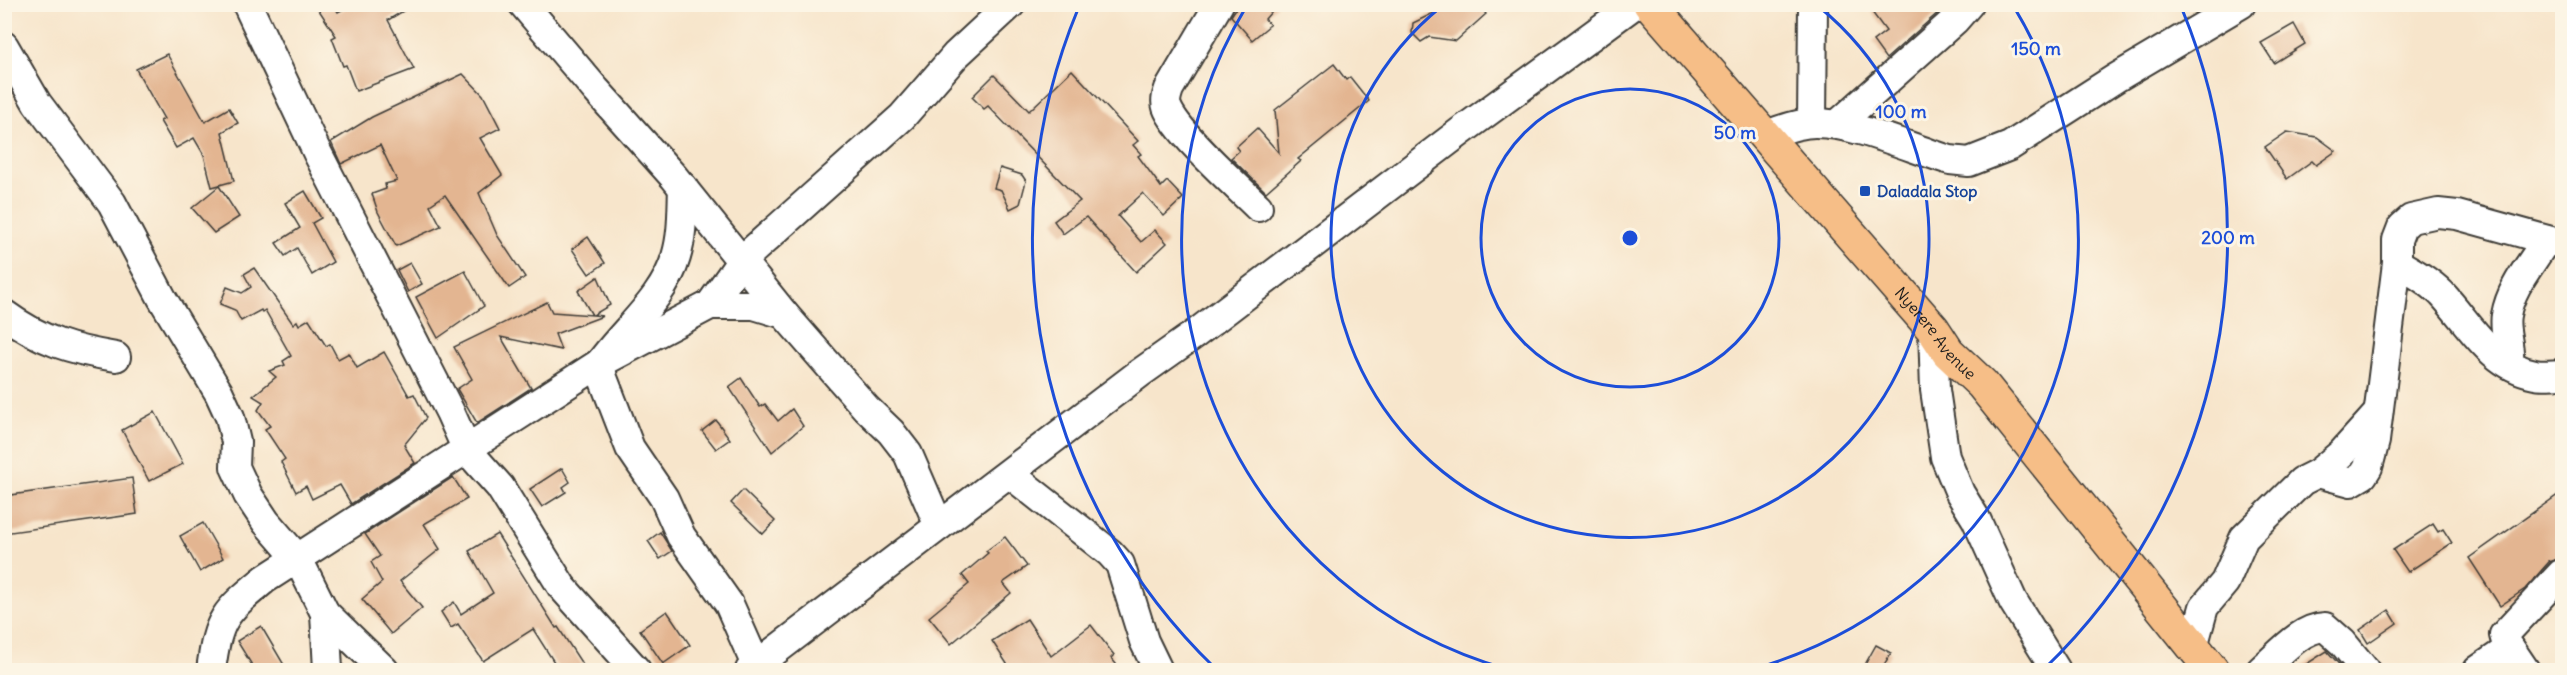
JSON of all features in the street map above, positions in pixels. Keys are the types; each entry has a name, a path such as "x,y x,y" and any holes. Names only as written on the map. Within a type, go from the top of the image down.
{"main road":[{"name":"Nyerere Avenue","path":"1650,4 1933,329 1948,352 1982,384 2203,659"}],"street":[{"path":"246,4 467,450 500,488 562,587 636,670"},
{"path":"710,305 742,260 902,117 956,55 1011,4"},
{"path":"1219,4 1169,89 1166,102 1173,118 1204,154 1258,207"},
{"path":"683,188 682,229 676,259 664,283 600,363 603,378 630,448 664,498 681,536 729,604 753,668 1460,132 1635,4"},
{"path":"1813,4 1825,124"},
{"path":"1825,124 1955,20 1969,4"},
{"path":"1765,135 1789,127 1825,124 1950,160 1969,162 2010,146 2116,78 2236,6"},
{"path":"538,11 784,314 908,454 939,526"},
{"path":"4,46 37,103 112,202 162,298 219,393 230,417 236,442 235,467 248,495 266,522 298,559 325,612 384,670"},
{"path":"2203,659 2204,607 2225,582 2244,538 2302,482 2318,473 2342,453 2378,413 2397,263 2397,240 2402,226 2411,219 2439,213 2457,215 2554,242 2515,288 2505,325 2511,346 2509,363"},
{"path":"2397,263 2430,283 2499,359 2516,368 2536,374 2562,374"},
{"path":"211,670 215,639 226,612 265,579 600,363 710,305 754,304 784,314"},
{"path":"4,314 50,342 78,351 116,357"},
{"path":"1933,329 1935,390 1945,457 1960,493 1976,519 2013,601 2056,670"},
{"path":"1010,474 1110,553 1120,564 1144,641 1158,670"},
{"path":"2478,670 2517,659 2504,635 2561,574"},
{"path":"325,612 328,670"},
{"path":"2261,670 2297,639 2314,628 2325,627 2343,643 2365,670"}],"building":[{"path":"315,4 333,4 338,12 353,4 415,4 388,20 414,69 356,91 332,38 336,36"},
{"path":"1239,4 1278,4 1265,19 1270,25 1252,40 1231,16"},
{"path":"1438,4 1478,4 1486,14 1456,41 1429,37 1421,42 1412,33 1413,23 1436,12"},
{"path":"1866,4 1937,4 1941,10 1886,59 1873,41 1886,31"},
{"path":"2294,24 2305,44 2274,63 2261,43"},
{"path":"167,54 205,122 229,108 238,123 222,132 234,181 212,187 204,155 194,138 176,148 160,121 164,119 136,69"},
{"path":"1334,64 1346,80 1350,77 1369,101 1298,159 1301,161 1266,192 1231,158 1239,151 1236,147 1257,128 1279,153 1275,110"},
{"path":"1072,70 1138,141 1133,145 1141,154 1138,156 1161,187 1167,181 1183,198 1164,216 1143,193 1118,216 1141,242 1155,230 1167,243 1136,272 1086,217 1063,234 1054,221 1080,201 988,106 984,109 972,97 994,75 1029,111"},
{"path":"463,74 483,95 500,128 480,138 502,175 479,193 497,235 525,277 509,288 445,195 430,205 441,226 396,246 378,212 372,194 386,189 385,184 397,181 380,145 341,164 331,142 372,117"},
{"path":"2287,132 2317,137 2336,151 2316,165 2312,161 2287,179 2265,147"},
{"path":"1000,168 1022,175 1026,181 1020,204 1010,209 1001,190 994,188"},
{"path":"219,186 239,217 214,233 192,208"},
{"path":"305,191 321,218 312,223 333,262 312,275 297,248 285,256 276,243 300,228 285,203"},
{"path":"588,237 605,263 589,274 572,249"},
{"path":"410,263 422,284 408,292 397,270"},
{"path":"254,268 293,324 297,321 299,325 309,319 326,346 330,344 338,359 349,353 357,368 384,352 409,396 414,394 426,418 404,445 415,463 351,504 340,485 312,499 306,486 296,492 281,462 285,459 265,429 270,426 258,410 263,402 253,396 276,377 269,371 285,365 283,361 291,356 265,310 241,321 235,310 220,304 227,287 242,293 251,287 244,274"},
{"path":"465,271 484,306 438,338 416,297"},
{"path":"598,277 610,305 593,315 603,316 555,334 561,350 501,337 531,388 477,423 457,389 472,379 454,347 547,302 552,312 592,315 578,291"},
{"path":"741,378 760,407 765,404 778,421 792,409 803,426 772,452 729,387"},
{"path":"155,412 183,464 149,481 122,430"},
{"path":"716,420 730,439 716,449 702,431"},
{"path":"562,468 570,482 563,487 566,492 542,507 530,489"},
{"path":"453,477 467,499 424,524 440,549 400,581 422,608 391,634 362,599 382,582 371,562 380,556 365,534"},
{"path":"132,478 137,514 4,533 4,496"},
{"path":"743,490 775,521 763,534 731,503"},
{"path":"2562,492 2562,558 2549,562 2525,589 2500,606 2469,558"},
{"path":"203,523 223,558 200,572 180,536"},
{"path":"2433,524 2438,532 2443,529 2452,543 2408,572 2393,550"},
{"path":"660,532 672,551 660,559 648,541"},
{"path":"497,534 556,628 558,627 586,670 559,670 533,629 483,661 458,624 451,628 441,612 454,602 461,614 493,593 469,551"},
{"path":"1005,537 1027,566 1003,583 1011,593 951,644 929,617 969,584 962,575 988,553 986,551"},
{"path":"2389,610 2397,623 2368,643 2360,630"},
{"path":"667,611 690,645 663,664 640,630"},
{"path":"1027,619 1051,656 1091,625 1114,655 1111,658 1121,670 1011,670 992,641"},
{"path":"261,626 287,670 255,670 237,641"},
{"path":"1876,645 1891,653 1881,670 1862,670"},
{"path":"2327,651 2344,670 2297,670"}],"place":[{"name":"Daladala Stop","path":"1865,191"}]}
